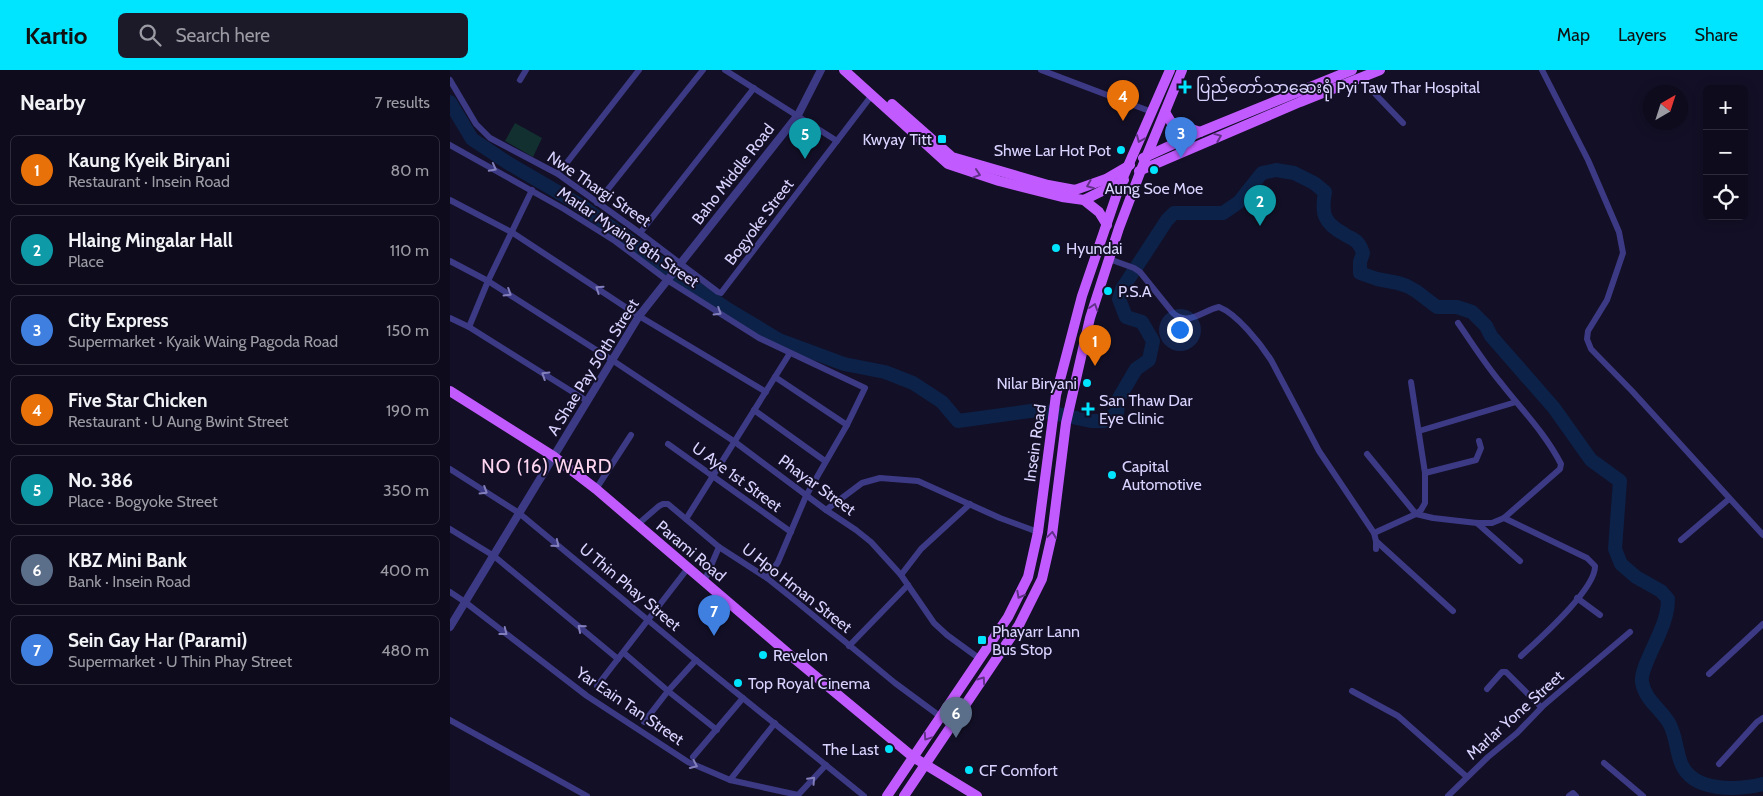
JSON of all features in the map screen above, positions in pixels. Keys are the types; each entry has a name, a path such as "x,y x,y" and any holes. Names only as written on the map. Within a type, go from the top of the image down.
{"main road":[{"path":"844,70 948,164 1016,186 1084,200 1099,212 1107,225"},
{"path":"855,70 952,157 1048,185 1075,190 1106,178 1129,165 1200,132 1352,70"},
{"name":"Insein Road","path":"887,796 1008,617 1028,577 1038,532 1055,403 1082,296 1121,182 1170,70"},
{"path":"1084,200 1121,182 1140,170 1380,70"},
{"name":"Insein Road","path":"904,796 1020,625 1042,579 1048,560 1066,423 1090,318 1140,170 1181,74"},
{"path":"1165,112 1171,122 1200,132"},
{"name":"Parami Road","path":"450,392 554,456 913,757 977,796"},
{"path":"1041,508 1055,510"}],"street":[{"path":"520,80 526,70"},
{"path":"558,174 639,70"},
{"path":"597,202 703,70"},
{"path":"725,70 837,141"},
{"name":"Baho Middle Road","path":"668,279 798,115 821,70"},
{"path":"1041,70 1152,112"},
{"path":"1542,70 1588,160 1619,232 1623,253 1607,300 1588,331 1587,339 1591,349 1632,391 1763,535"},
{"path":"1360,78 1403,123"},
{"name":"Nwe Thargi Street","path":"450,80 476,124 490,138 558,174 640,233 679,265 721,293"},
{"path":"640,233 754,88"},
{"name":"Bogyoke Street","path":"721,293 872,96"},
{"name":"Marlar Myaing 8th Street","path":"450,145 532,190 615,242 759,338 865,388 847,425"},
{"path":"469,328 488,281 513,233 532,190"},
{"path":"450,200 513,233 639,316 766,392"},
{"path":"1109,259 1140,272 1179,318 1187,318 1219,307 1236,318 1264,349 1319,451 1374,533 1376,549"},
{"name":"Phayar Street","path":"450,261 488,281 612,360 735,442 806,496 856,530 871,542 901,574 934,623 980,659"},
{"name":"A Shae Pay 50th Street","path":"450,626 639,316 668,279"},
{"path":"450,318 586,402"},
{"path":"1366,454 1416,514 1476,523 1492,523 1504,518 1560,469 1561,464 1553,447 1500,382 1458,323"},
{"path":"686,519 790,353"},
{"path":"766,578 778,562 806,496 847,425 775,376"},
{"path":"1374,533 1416,514 1422,510 1425,503 1425,473 1411,382"},
{"path":"1418,431 1516,402"},
{"path":"754,410 825,461"},
{"path":"596,490 631,436"},
{"path":"1425,473 1476,460 1481,448 1478,441"},
{"name":"U Aye 1st Street","path":"668,444 790,532"},
{"name":"U Thin Phay Street","path":"450,470 519,513 864,796"},
{"path":"826,510 862,483 880,478 918,480 1000,518 1038,532"},
{"path":"1682,540 1729,499"},
{"name":"U Hpo Hman Street","path":"637,526 665,503 719,547 766,578 894,683 941,717"},
{"path":"901,574 921,549 970,504"},
{"path":"1504,518 1592,562 1595,566 1594,578 1571,608 1521,656"},
{"path":"1476,523 1520,561"},
{"path":"450,529 494,556 618,659"},
{"path":"1376,540 1452,611"},
{"path":"704,582 719,547"},
{"path":"597,686 688,568"},
{"path":"849,646 908,585"},
{"name":"Yar Eain Tan Street","path":"450,592 587,696 688,762 730,780 798,795"},
{"path":"1577,598 1600,615"},
{"path":"1709,674 1763,624"},
{"name":"Marlar Yone Street","path":"1448,796 1488,756 1517,733 1541,708 1630,632"},
{"path":"624,653 717,730"},
{"path":"644,722 668,691 696,660"},
{"path":"1487,688 1502,672 1506,672 1541,708"},
{"path":"1352,691 1398,716 1468,776"},
{"path":"693,756 743,698"},
{"path":"1719,764 1757,722 1763,718"},
{"path":"450,720 586,796"},
{"path":"730,780 774,723"},
{"path":"1604,763 1643,796"},
{"path":"798,795 826,766"}],"green space":[{"path":"515,123 542,138 533,157 505,141"}],"waterway":[{"path":"450,102 472,139 508,163 580,205 729,310 779,340 844,364 885,372 913,383 942,402 958,421 1038,410 1091,421 1104,421 1117,413 1119,398 1136,369 1149,360 1153,341 1142,322 1126,317 1119,299 1122,289 1167,220 1174,213 1223,213 1239,202 1262,173 1276,170 1294,173 1314,183 1325,192 1323,206 1328,222 1337,230 1356,241 1361,248 1363,253 1360,262 1360,273 1407,286 1437,307 1457,307 1472,312 1486,326 1491,336 1554,408 1591,460 1620,481 1615,549 1621,564 1636,577 1661,591 1668,599 1665,620 1643,671 1642,682 1646,694 1669,723 1681,763 1687,773 1695,780 1717,787 1729,788 1763,784"}],"place":[{"name":"ပြည်တော်သာဆေးရုံ Pyi Taw Thar Hospital","path":"1185,87"},
{"name":"Five Star Chicken","path":"1123,121"},
{"name":"Kwyay Titt","path":"942,139"},
{"name":"Shwe Lar Hot Pot","path":"1121,150"},
{"name":"City Express","path":"1181,158"},
{"name":"No. 386","path":"805,159"},
{"name":"Aung Soe Moe","path":"1154,170"},
{"name":"Hlaing Mingalar Hall","path":"1260,226"},
{"name":"Hyundai","path":"1056,248"},
{"name":"P.S.A","path":"1108,291"},
{"name":"Kaung Kyeik Biryani","path":"1095,366"},
{"name":"Nilar Biryani","path":"1087,383"},
{"name":"San Thaw Dar Eye Clinic","path":"1088,409"},
{"name":"Capital Automotive","path":"1112,475"},
{"name":"Sein Gay Har (Parami)","path":"714,636"},
{"name":"Phayarr Lann Bus Stop","path":"982,640"},
{"name":"Revelon","path":"763,655"},
{"name":"Top Royal Cinema","path":"738,683"},
{"name":"KBZ Mini Bank","path":"956,738"},
{"name":"The Last","path":"889,749"},
{"name":"CF Comfort","path":"969,770"}],"district":[{"name":"NO (16) WARD","path":"547,466"}]}
